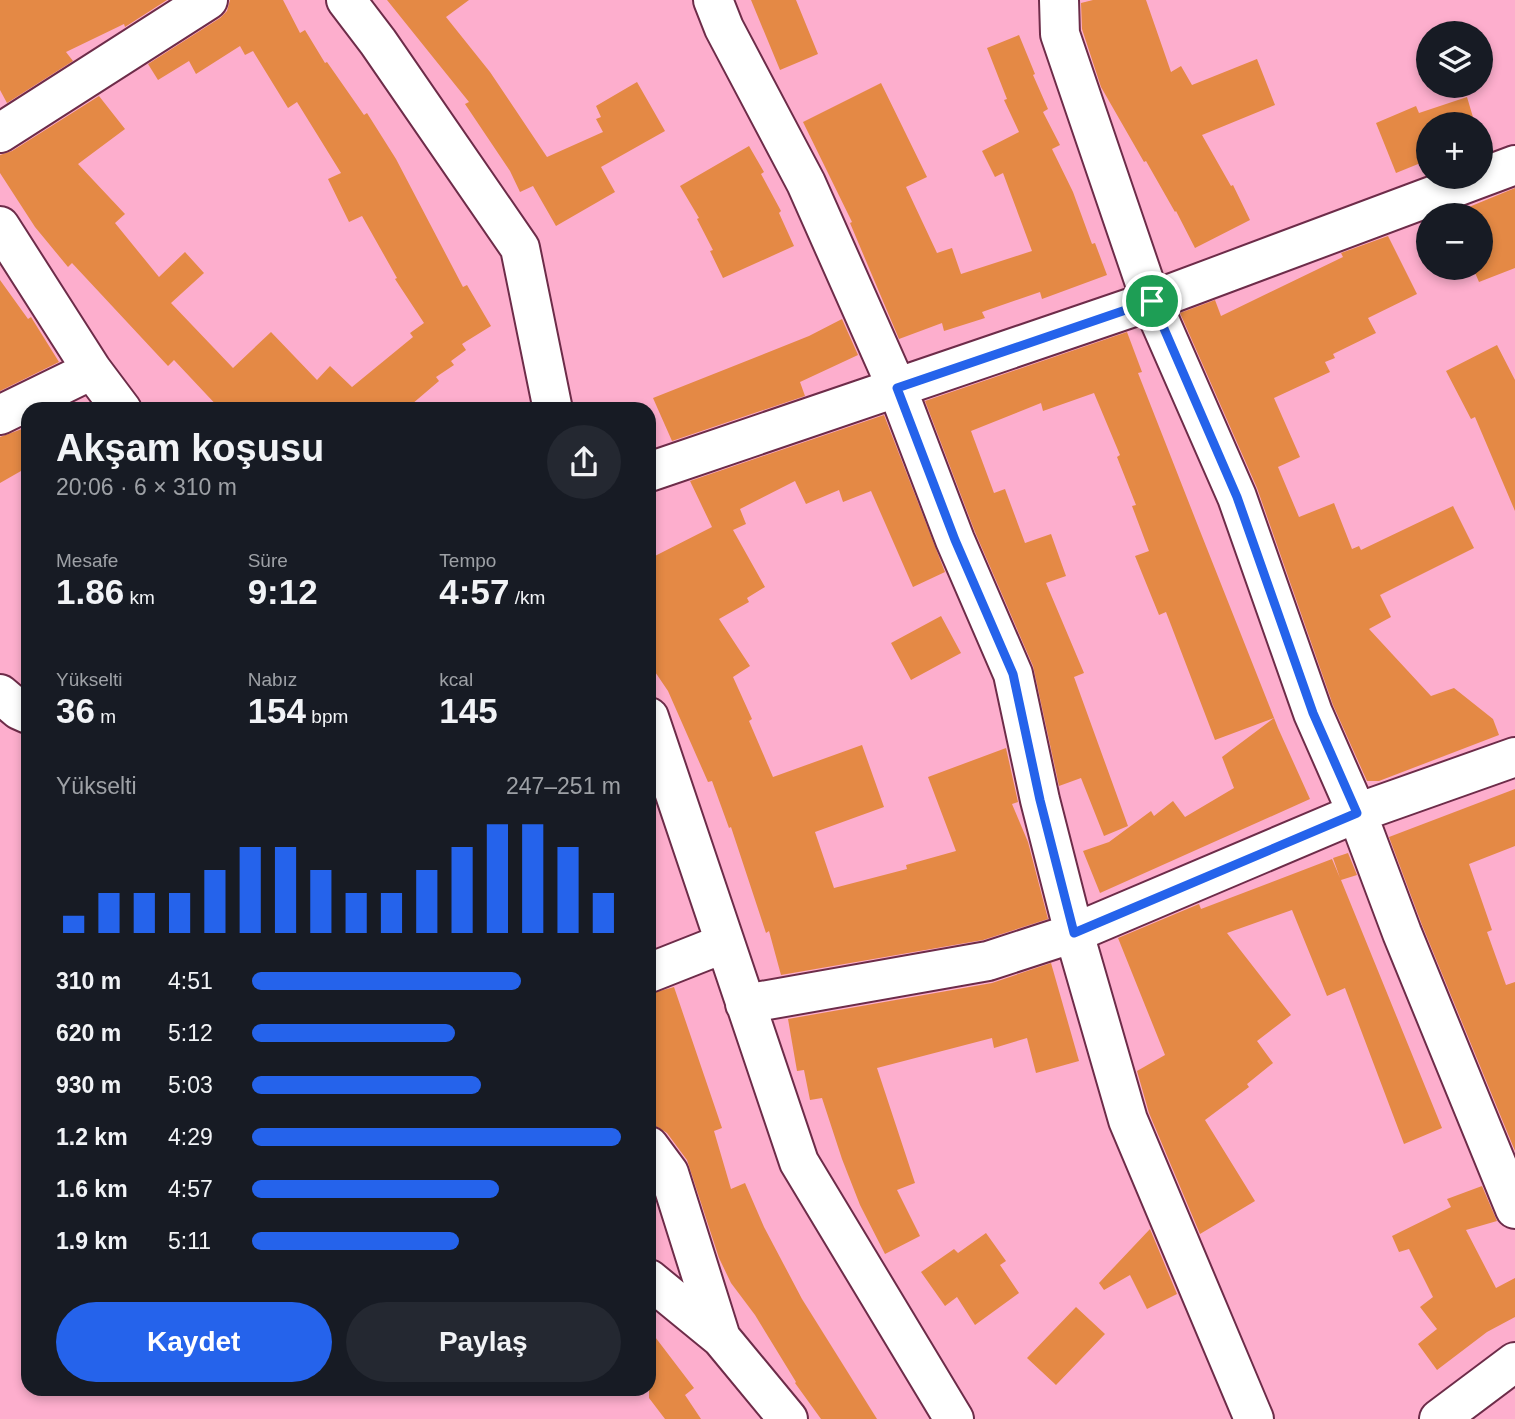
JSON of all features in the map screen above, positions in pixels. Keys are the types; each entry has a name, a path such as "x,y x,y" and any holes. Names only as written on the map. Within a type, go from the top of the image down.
{"street":[{"path":"0,133 208,0"},
{"path":"346,0 520,248 551,402"},
{"path":"713,0 724,28 806,183 897,388 955,540 1013,674 1040,800 1074,933 1128,1120 1254,1419"},
{"path":"1059,0 1060,34 1152,301 1237,497 1313,713 1357,813 1402,933 1515,1209"},
{"path":"656,470 1152,301 1515,165"},
{"path":"0,226 92,370 116,402"},
{"path":"27,402 92,370"},
{"path":"0,415 21,405"},
{"path":"0,694 21,711"},
{"path":"656,738 799,1162 954,1419"},
{"path":"745,1004 988,961 1074,933 1357,813 1515,757"},
{"path":"656,970 725,943"},
{"path":"656,1155 669,1173 720,1338"},
{"path":"656,1285 720,1338 788,1419"},
{"path":"1438,1419 1515,1362"}],"building":[{"path":"0,0 167,0 125,27 124,24 66,52 73,61 7,103 0,90"},
{"path":"230,0 283,0 300,33 305,30 325,63 327,62 364,115 367,113 396,159 463,287 467,285 491,326 462,344 466,350 451,361 454,365 436,377 439,381 414,402 213,402 174,360 168,366 72,263 68,267 35,227 0,173 0,155 12,151 99,96 125,129 78,164 125,214 115,223 159,277 185,252 204,273 171,303 233,368 271,332 317,380 330,366 352,387 413,337 410,333 424,323 395,279 397,278 362,216 349,222 328,179 341,173 297,102 288,108 253,51 245,55 240,46 196,74 189,61 158,80 148,64 227,11"},
{"path":"387,0 469,0 446,17 490,72 547,157 603,132 596,119 601,117 596,106 637,82 665,131 601,167 615,192 556,226 533,186 520,192 510,171 465,104 469,102"},
{"path":"751,0 796,0 818,54 780,70"},
{"path":"1093,0 1146,0 1171,72 1181,66 1192,85 1257,59 1275,105 1202,135 1231,186 1233,185 1250,220 1195,248 1176,211 1101,87 1082,29 1081,3"},
{"path":"1019,35 1048,109 1043,112 1060,145 1052,149 1107,275 1042,299 1040,292 982,312 985,318 944,331 942,323 899,339 850,223 852,222 803,122 881,83 927,177 906,187 937,253 952,248 961,274 1032,251 1003,173 995,177 982,151 1019,132 1004,100 1007,99 987,48"},
{"path":"1467,98 1471,112 1422,112"},
{"path":"1416,106 1419,112 1416,112 1416,165 1396,173 1376,123"},
{"path":"749,146 764,172 761,174 781,211 779,213 794,246 723,278 710,251 713,250 697,219 699,218 680,186"},
{"path":"1515,188 1515,268 1493,277 1493,203 1479,203"},
{"path":"1388,236 1417,294 1368,318 1376,333 1333,354 1335,358 1325,362 1330,372 1274,398 1300,457 1278,467 1299,517 1334,503 1352,549 1359,546 1361,550 1453,506 1474,548 1380,595 1391,617 1369,629 1431,696 1454,688 1493,719 1499,735 1379,781 1367,781 1333,705 1257,488 1180,313 1215,300 1221,316 1343,257 1341,253"},
{"path":"0,280 28,319 31,317 59,362 0,391"},
{"path":"842,319 858,355 800,382 805,396 672,441 653,398 809,336"},
{"path":"1127,332 1142,372 1138,373 1278,728 1310,799 1100,893 1083,851 1109,842 1151,811 1154,816 1173,801 1185,817 1234,788 1222,757 1274,718 1215,740 1166,612 1159,615 1135,556 1149,551 1132,506 1136,505 1117,457 1120,455 1094,393 1043,411 1041,403 971,431 994,493 1005,489 1025,543 1051,534 1066,576 1046,583 1084,673 1074,677 1128,826 1104,836 1081,778 1059,786 1033,666 975,532 925,401"},
{"path":"1497,345 1515,380 1515,511 1475,417 1471,419 1446,371"},
{"path":"884,415 945,572 913,587 871,491 843,502 839,490 806,504 795,481 740,509 746,524 733,530 765,587 747,598 749,602 719,619 750,666 733,677 773,777 862,745 884,807 815,832 834,888 907,869 906,865 956,851 928,777 1006,748 1018,802 1012,804 1028,842 1048,919 983,940 781,975 769,931 766,933 731,827 729,828 712,781 708,782 668,691 656,673 656,555 712,527 690,481"},
{"path":"21,429 21,471 0,483 0,437"},
{"path":"941,616 961,653 911,680 891,643"},
{"path":"1515,789 1515,846 1469,864 1492,930 1487,932 1506,985 1515,982 1515,1151 1422,925 1389,837"},
{"path":"1348,853 1357,875 1341,880 1442,1128 1404,1144 1345,988 1327,996 1292,910 1227,933 1291,1015 1257,1041 1273,1063 1247,1084 1249,1087 1205,1120 1255,1201 1200,1234 1149,1113 1137,1071 1165,1055 1118,938 1199,904 1201,909 1332,859 1340,878 1333,858"},
{"path":"1051,963 1079,1061 1036,1073 1027,1038 994,1048 992,1038 877,1068 915,1183 897,1190 920,1236 885,1254 860,1205 822,1098 810,1100 804,1070 797,1071 788,1019 992,983"},
{"path":"674,987 722,1128 714,1131 731,1189 745,1183 764,1227 802,1299 877,1419 821,1419 795,1383 755,1315 731,1283 719,1258 687,1160 667,1133 656,1126 656,992"},
{"path":"1482,1186 1497,1221 1466,1230 1496,1288 1515,1278 1515,1317 1487,1332 1437,1370 1418,1344 1437,1329 1420,1307 1433,1297 1409,1249 1399,1252 1392,1236 1451,1207 1447,1199"},
{"path":"1150,1229 1177,1294 1147,1309 1130,1275 1104,1290 1099,1283"},
{"path":"986,1233 1006,1261 1000,1265 1019,1293 975,1325 957,1297 945,1306 921,1272 954,1249 958,1253"},
{"path":"1076,1307 1105,1334 1056,1385 1027,1358"},
{"path":"656,1338 694,1388 685,1395 701,1419 665,1419 649,1398 656,1396"}],"route":[{"path":"1152,301 1237,497 1313,713 1357,813 1074,933 1040,800 1013,674 955,540 897,388 1152,301"}]}
